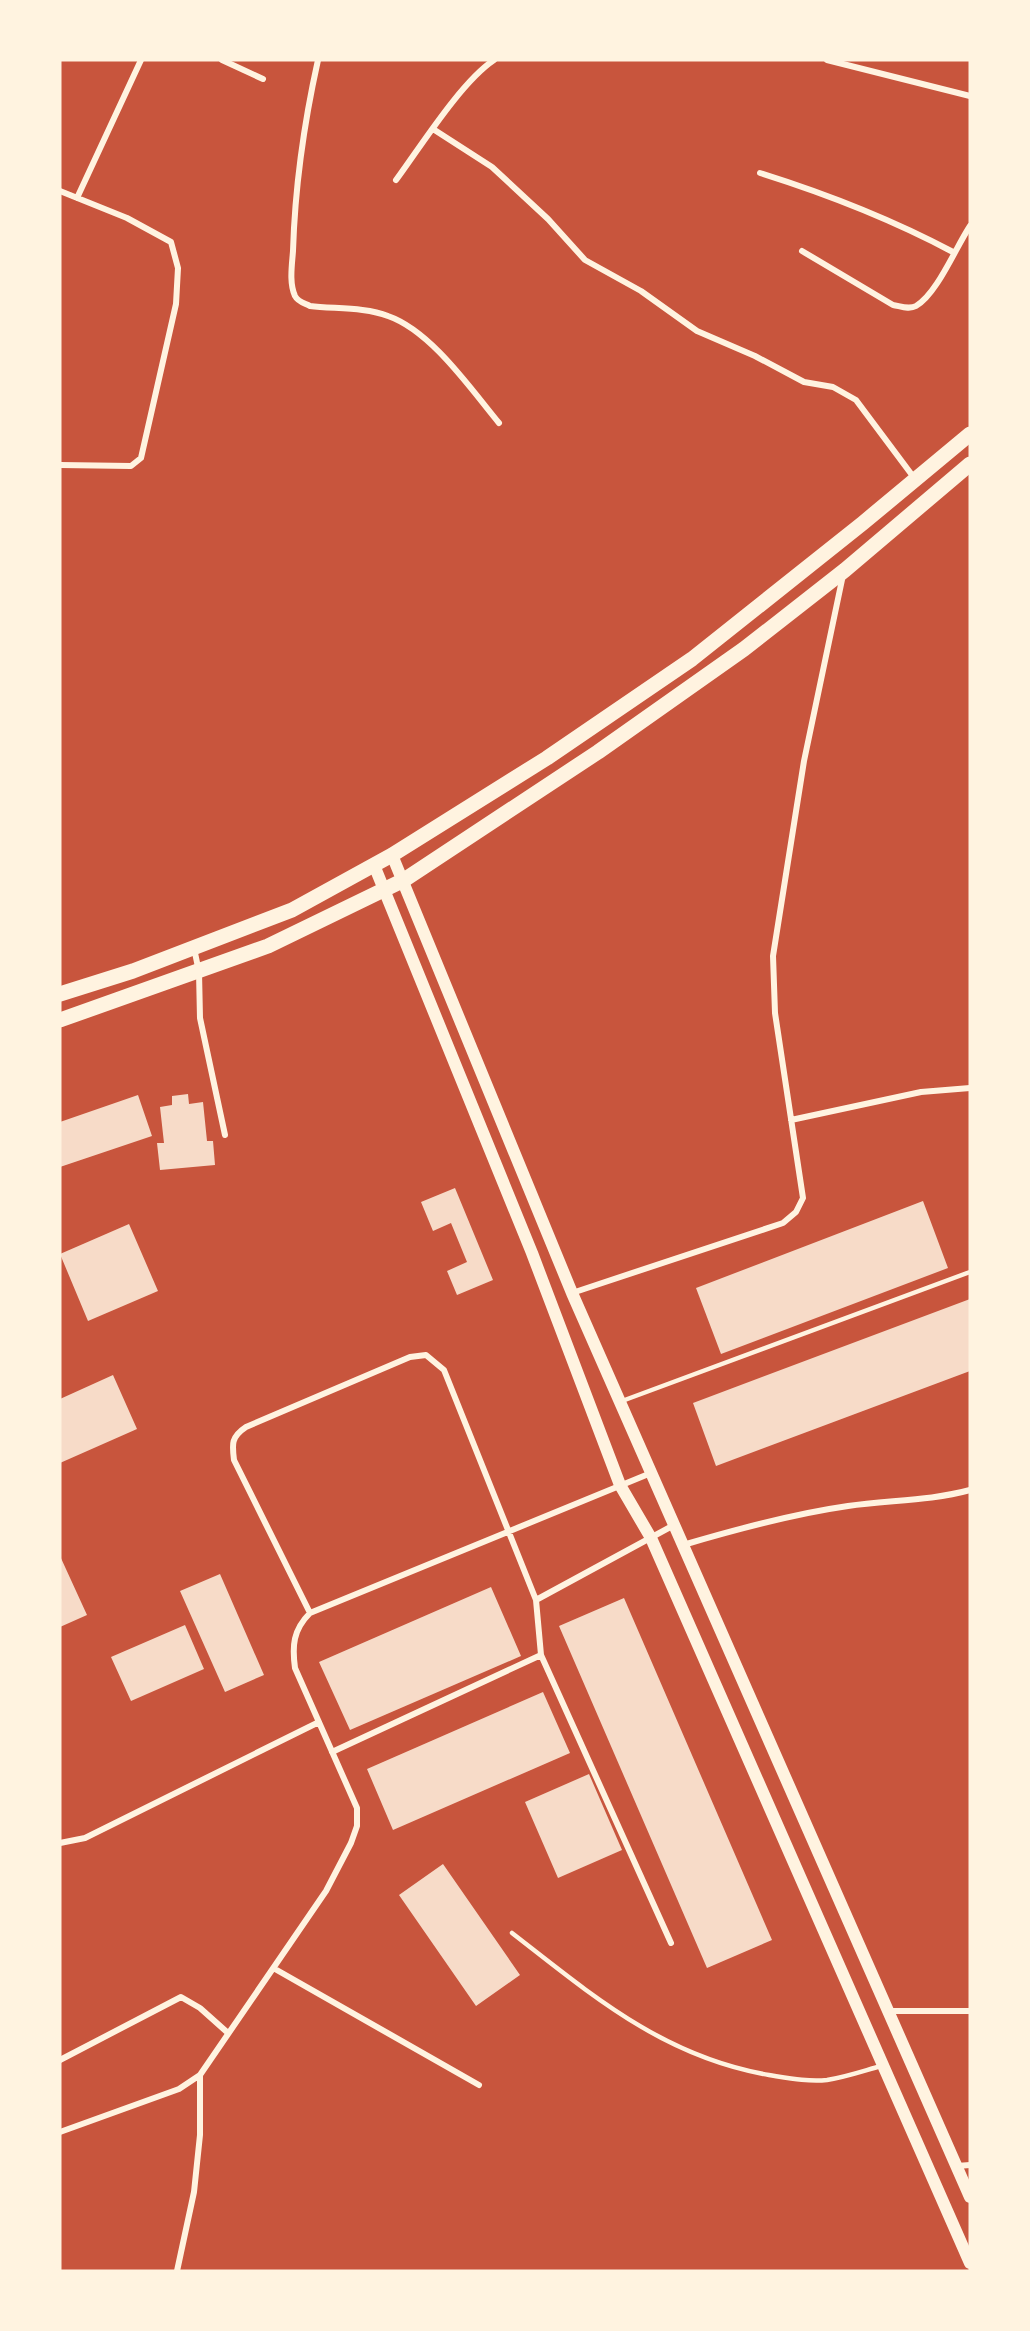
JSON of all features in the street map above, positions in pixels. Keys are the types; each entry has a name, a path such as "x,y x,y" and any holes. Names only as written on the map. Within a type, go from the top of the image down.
{"main road":[{"path":"60,994 133,971 292,910 392,855 547,758 692,659 970,434"},
{"path":"60,1020 268,946 404,880 598,752 744,649 845,570 970,464"},
{"path":"392,855 572,1293 970,2197"},
{"path":"374,865 386,889 528,1242 620,1485 651,1538 970,2263"}],"street":[{"path":"77,198 141,60"},
{"path":"222,60 263,79"},
{"path":"318,60 305,118 294,212 292,281 295,295 299,302 310,306 385,315 400,321 412,329 457,372 499,423"},
{"path":"396,180 433,129 485,66 494,60"},
{"path":"827,60 970,96"},
{"path":"433,129 492,167 548,219 585,260 641,291 697,331 755,356 804,382 833,387 856,400 915,479"},
{"path":"760,172 809,188 903,225 953,252"},
{"path":"60,191 127,218 171,242 178,268 176,304 141,458 131,466 60,465"},
{"path":"802,251 893,304 909,308 916,306 931,291 970,226"},
{"path":"572,1293 783,1223 796,1212 803,1198 775,1013 773,956 804,761 845,570"},
{"path":"194,948 199,972 200,1018 225,1135"},
{"path":"791,1120 921,1092 970,1088"},
{"path":"310,1613 234,1460 232,1442 235,1435 246,1428 410,1357 426,1355 444,1370 536,1600 541,1655 671,1943"},
{"path":"60,2132 179,2089 200,2075 327,1891 357,1826 357,1808 295,1668 292,1647 298,1624 310,1613 651,1473"},
{"path":"683,1545 753,1524 836,1508 951,1496 970,1490"},
{"path":"536,1600 674,1525"},
{"path":"332,1752 541,1655"},
{"path":"60,1843 85,1838 318,1722"},
{"path":"275,1969 478,2085"},
{"path":"60,2060 181,1997 200,2008 228,2032"},
{"path":"888,2011 970,2011"},
{"path":"177,2271 194,2192 200,2135 200,2075"},
{"path":"956,2166 970,2165"}],"lane":[{"path":"620,1402 970,1272"},
{"path":"512,1933 583,1988 649,2034 716,2064 798,2080 826,2080 883,2066"}],"building":[{"path":"188,1094 189,1104 203,1102 207,1141 213,1141 215,1165 160,1170 157,1143 164,1143 160,1107 172,1105 172,1096"},
{"path":"138,1095 152,1136 60,1167 60,1122"},
{"path":"455,1188 493,1280 457,1295 447,1271 467,1262 451,1223 433,1231 421,1202"},
{"path":"923,1201 948,1268 721,1354 696,1288"},
{"path":"129,1224 158,1291 88,1321 60,1254"},
{"path":"970,1299 970,1371 716,1466 693,1403"},
{"path":"113,1375 137,1429 60,1463 60,1399"},
{"path":"60,1556 87,1615 60,1627"},
{"path":"220,1574 264,1675 225,1692 180,1591"},
{"path":"491,1587 521,1656 350,1730 319,1662"},
{"path":"624,1598 772,1940 707,1968 559,1626"},
{"path":"185,1625 204,1669 131,1701 111,1657"},
{"path":"543,1692 570,1753 393,1830 367,1769"},
{"path":"589,1774 622,1850 558,1878 525,1802"},
{"path":"443,1864 520,1975 476,2006 399,1895"}]}
